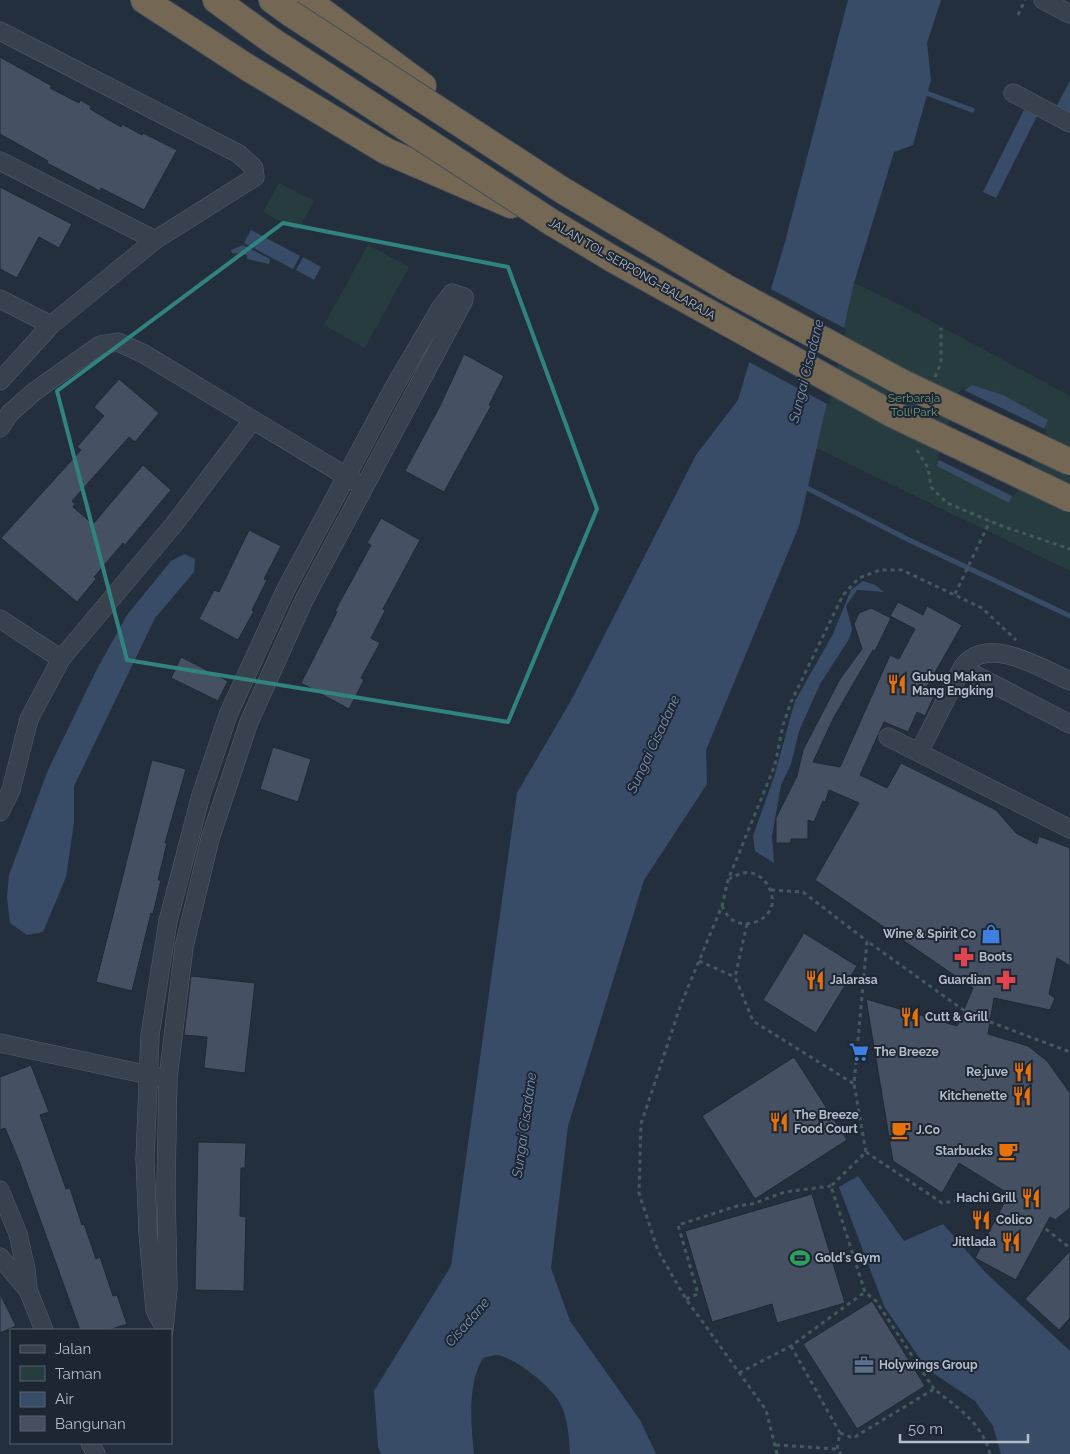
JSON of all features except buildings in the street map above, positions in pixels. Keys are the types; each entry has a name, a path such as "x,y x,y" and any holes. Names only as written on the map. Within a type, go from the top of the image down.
{"highway":[{"path":"144,0 250,69 386,151 551,222"},
{"name":"JALAN TOL SERPONG–BALARAJA","path":"216,0 272,40 551,222 712,316 890,413 1070,499"},
{"path":"290,4 562,190 725,287 903,383 1070,462"}],"street":[{"path":"1043,0 1070,14"},
{"path":"1068,0 1070,5"},
{"path":"0,31 239,154 254,168 255,177 155,240 51,325 0,381"},
{"path":"1013,94 1070,123"},
{"path":"0,161 155,240"},
{"path":"452,293 461,295 464,298 461,306 304,600 249,722 210,839 184,947 175,1006 168,1078 166,1186 168,1288 164,1328 156,1316 154,1303 147,1188 147,1077 152,1016 163,946 191,832 228,715 285,591 345,477 441,307 452,293"},
{"path":"0,300 51,325"},
{"path":"0,428 10,414 35,391 100,345 113,342 144,354 345,477 364,486"},
{"path":"0,812 11,790 18,769 22,737 29,718 61,659 175,523 253,420"},
{"path":"285,591 304,600"},
{"path":"0,619 61,659"},
{"path":"919,752 962,668 974,656 995,653 1009,655 1070,681"},
{"path":"962,668 1070,724"},
{"path":"888,737 1069,826"},
{"path":"191,832 210,839"},
{"path":"0,1043 147,1077 168,1078"},
{"path":"147,1188 166,1186"},
{"path":"0,1190 18,1234 26,1269 28,1290 44,1329"},
{"path":"0,1257 28,1290"}],"path":[{"path":"1018,15 1026,0"},
{"path":"923,458 928,468 930,487 947,503 1002,526 1070,549"},
{"path":"955,594 990,521"},
{"path":"777,1454 766,1410 686,1299 658,1251 639,1193 641,1124 681,1004 722,906 728,880 775,765 783,725 791,702 842,596 859,578 880,570 902,570 982,608 1020,643"},
{"path":"722,906 731,919 747,924 762,919 772,906 771,890 761,876 744,872 728,880"},
{"path":"771,890 803,892 867,941 970,1012 1070,1052"},
{"path":"747,924 735,977 753,1021 854,1084"},
{"path":"867,941 854,1084 866,1152 942,1203 1002,1194 1069,1245"},
{"path":"699,961 735,977"},
{"path":"686,1299 698,1294 678,1225 736,1206 752,1204 785,1192 830,1186 866,1152"},
{"path":"830,1186 865,1292 876,1301 934,1389 971,1418 988,1443 990,1454"},
{"path":"739,1373 791,1346 865,1292"},
{"path":"791,1346 840,1433 853,1438 934,1389"},
{"path":"840,1433 837,1449 840,1454"},
{"path":"776,1445 837,1449"}],"highlighted area":[{"path":"283,223 508,267 597,509 508,722 127,660 57,391"}],"green space":[{"path":"279,183 314,201 298,231 263,212"},
{"path":"368,245 409,267 365,348 324,325"},
{"name":"Serbaraja Toll Park","path":"854,283 905,307 1070,396 1070,571 816,448"}],"water":[{"path":"848,0 941,0 927,43 931,80 913,145 894,152 854,283 799,526 706,750 707,784 644,880 568,1126 551,1268 570,1321 640,1420 656,1454 570,1454 567,1423 557,1398 534,1375 515,1362 498,1355 483,1358 474,1380 471,1405 474,1454 381,1454 378,1447 374,1391 451,1266 517,793 573,697 696,455 738,400 785,242"},
{"path":"1070,81 1070,114 1056,107"},
{"path":"1024,110 1037,116 996,198 983,192"},
{"path":"251,230 300,256 293,269 244,243"},
{"path":"243,245 270,259 269,264 247,259 247,255 232,253 231,250"},
{"path":"303,257 321,267 314,280 296,270"},
{"path":"972,385 1003,395 1048,420 1009,503 937,466 961,393"},
{"path":"184,554 195,559 194,572 155,618 74,786 74,822 66,877 43,932 27,935 10,923 7,897 9,875 48,770 97,669 127,615 171,561"},
{"path":"863,581 875,585 884,592 857,590 846,606 852,629 849,639 820,684 799,731 791,764 781,785 772,836 774,863 755,851 753,836 775,774 795,701 833,634 851,590"},
{"path":"858,1176 904,1241 943,1224 985,1272 1070,1351 1070,1454 1001,1454 993,1426 975,1401 927,1369 884,1306 839,1187"}],"pier":[{"path":"769,288 846,329 829,405 747,361"},
{"path":"962,389 1047,430 1014,497 937,459 959,392"}],"waterway":[{"path":"921,91 972,110"},
{"path":"803,486 909,540 1070,616"}],"place":[{"name":"Gubug Makan Mang Engking","path":"897,684"},
{"name":"Wine & Spirit Co","path":"991,934"},
{"name":"Boots","path":"964,957"},
{"name":"Jalarasa","path":"815,980"},
{"name":"Guardian","path":"1006,980"},
{"name":"Cutt & Grill","path":"910,1017"},
{"name":"The Breeze","path":"859,1052"},
{"name":"Re.juve","path":"1023,1072"},
{"name":"Kitchenette","path":"1022,1096"},
{"name":"The Breeze Food Court","path":"779,1122"},
{"name":"J.Co","path":"901,1130"},
{"name":"Starbucks","path":"1008,1151"},
{"name":"Hachi Grill","path":"1031,1198"},
{"name":"Colico","path":"981,1220"},
{"name":"Jittlada","path":"1011,1242"},
{"name":"Gold's Gym","path":"800,1258"},
{"name":"Holywings Group","path":"864,1365"}],"water label":[{"name":"Sungai Cisadane","path":"806,371"},
{"name":"Sungai Cisadane","path":"653,744"},
{"name":"Sungai Cisadane","path":"524,1125"},
{"name":"Cisadane","path":"467,1322"}]}
